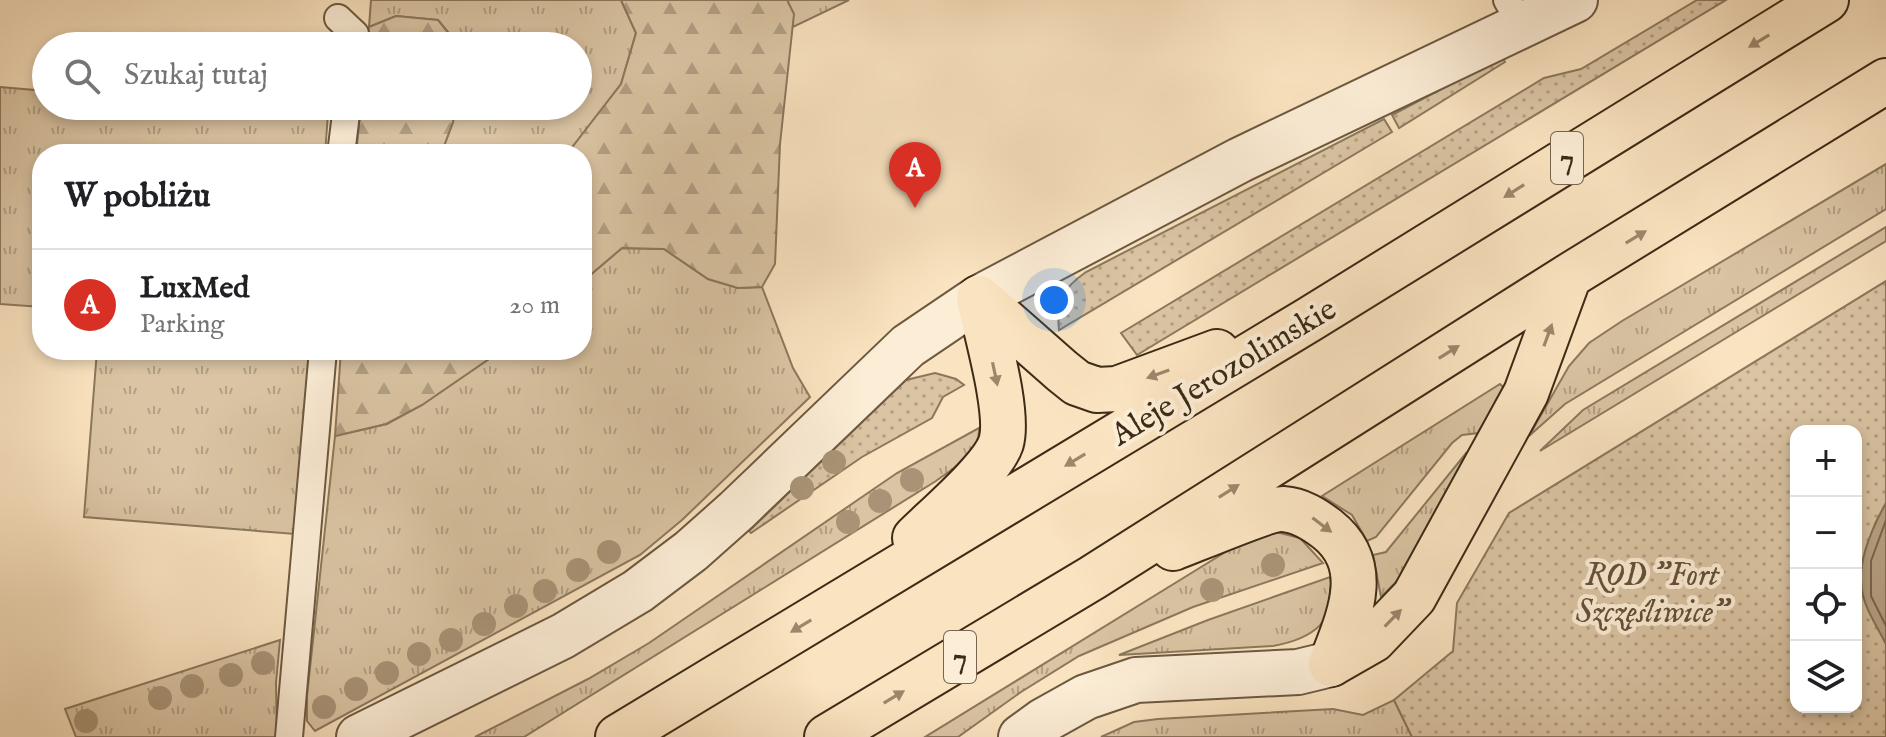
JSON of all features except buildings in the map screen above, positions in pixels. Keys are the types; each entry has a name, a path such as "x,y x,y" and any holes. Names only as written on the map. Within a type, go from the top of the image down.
{"main road":[{"name":"Aleje Jerozolimskie","path":"618,737 1310,319 1826,0"},
{"name":"7","path":"827,737 1092,578 1569,276 1886,81"},
{"path":"1795,138 1886,117"},
{"path":"1331,664 1373,640 1414,597 1526,393 1569,276"},
{"path":"979,298 1077,383 1097,390 1117,389 1310,319"},
{"path":"868,585 991,461 1001,444 1003,406 979,298"},
{"path":"1092,578 1281,509 1312,517 1334,534 1351,558 1353,606 1331,664"}],"street":[{"path":"359,737 563,636 638,591 691,551 736,511 908,346 979,298 1514,12 1575,0"},
{"path":"1021,737 1086,697 1136,680 1298,672 1331,664"}],"lane":[{"path":"338,18 353,32"},
{"path":"342,144 345,120"},
{"path":"289,737 322,360"}],"green space":[{"path":"371,0 621,0 636,33 621,84 575,144 445,144 453,120 592,120 592,32 448,32 438,20 396,16 369,27"},
{"path":"621,0 787,0 794,14 780,144 775,264 762,287 738,288 708,279 664,249 622,248 592,274 592,144 575,144 621,84 636,33"},
{"path":"787,0 849,0 793,27 793,14"},
{"path":"1697,0 1726,0 1137,355 1121,333 1544,78 1581,69"},
{"path":"396,16 438,20 448,32 368,32 369,27"},
{"path":"1502,57 1505,62 1399,128 1392,115"},
{"path":"0,87 32,90 32,120 328,120 326,144 32,144 32,306 0,304"},
{"path":"1384,119 1392,132 1059,330 1062,296 1086,272"},
{"path":"360,120 453,120 445,144 357,144"},
{"path":"1886,164 1886,209 1565,404 1529,436 1569,366 1589,343"},
{"path":"1886,227 1886,241 1540,451 1583,410"},
{"path":"622,248 664,249 708,279 738,288 762,287 793,368 810,397 682,520 640,555 315,731 307,721 307,696 335,436 387,424 422,405 487,360 592,360 592,274"},
{"name":"ROD \"Fort Szczęśliwice\"","path":"1886,281 1886,503 1863,560 1863,597 1886,644 1886,737 1412,737 1394,700 1453,651 1457,603 1509,513"},
{"path":"96,360 308,360 295,534 84,517"},
{"path":"340,360 487,360 422,405 386,424 335,436"},
{"path":"935,373 956,379 964,385 943,397 932,418 862,457 751,533 749,531 906,380"},
{"path":"1500,384 1504,388 1479,433 1462,435 1452,443 1376,537 1367,541 1352,515 1322,496"},
{"path":"979,428 971,453 936,481 524,737 475,737 588,679 649,643 897,473"},
{"path":"1467,452 1402,576 1381,597 1373,555 1386,552"},
{"path":"1276,532 1300,538 1323,563 1193,607 1079,656 958,737 925,737 1232,548 1248,539"},
{"path":"1330,577 1331,605 1327,616 1311,633 1287,643 1119,655 1208,620"},
{"path":"280,640 276,683 277,737 76,737 65,709"},
{"path":"1394,700 1412,737 1101,737 1134,722 1158,719 1333,709 1363,715"}],"water":[{"path":"1886,503 1886,644 1862,591 1863,562"}],"place":[{"name":"LuxMed","path":"915,208"}]}
